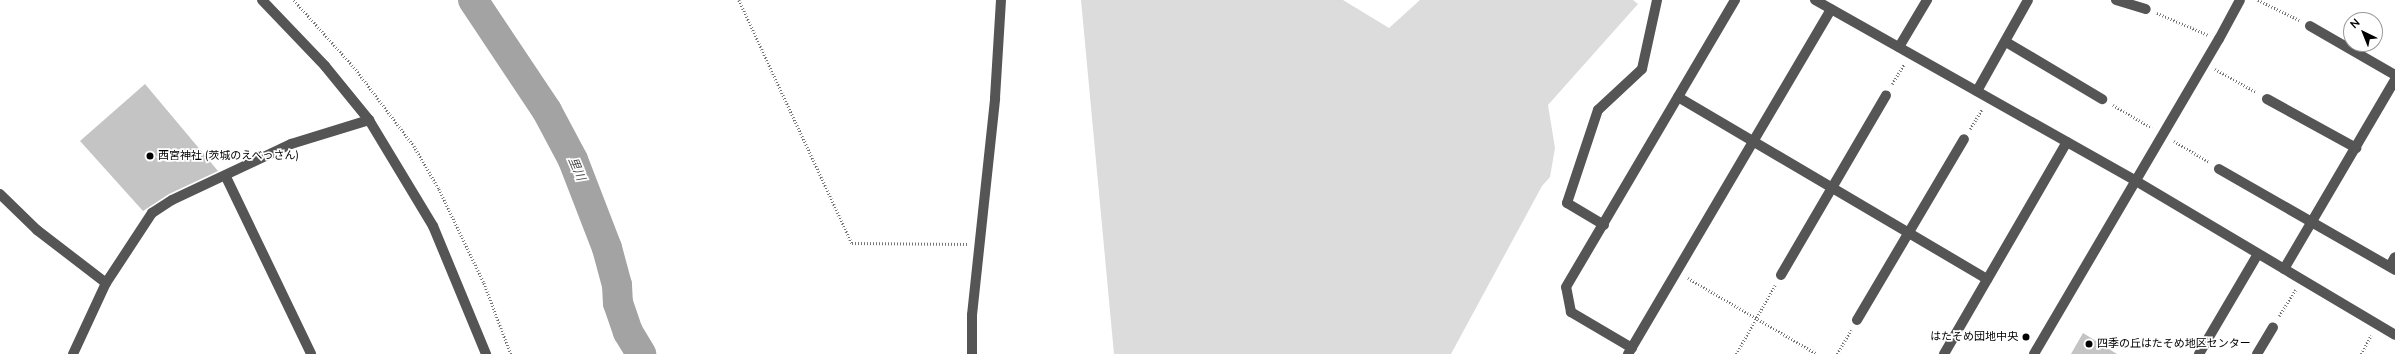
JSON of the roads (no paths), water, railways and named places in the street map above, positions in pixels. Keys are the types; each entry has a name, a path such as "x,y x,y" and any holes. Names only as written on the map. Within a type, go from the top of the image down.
{"street":[{"path":"262,0 325,66 369,120 433,226 486,354"},
{"path":"972,354 972,315 978,244 995,98 1001,0"},
{"path":"1604,225 1567,203 1598,110 1642,69 1657,0"},
{"path":"1734,0 1604,225 1566,287 1570,312 1630,351 1831,9"},
{"path":"1899,47 1927,0"},
{"path":"1977,91 2006,42 2028,0"},
{"path":"2116,0 2146,9"},
{"path":"2034,354 2219,39 2240,0"},
{"path":"1820,1 1831,9 2136,181 2395,335"},
{"path":"2310,26 2395,75"},
{"path":"2006,42 2102,99"},
{"path":"2284,269 2395,80"},
{"path":"1781,275 1886,95"},
{"path":"1678,97 1987,279"},
{"path":"2267,98 2356,148"},
{"path":"73,354 106,282 152,213 172,200 226,177 291,144 369,120"},
{"path":"1857,320 1964,139"},
{"path":"1944,354 2067,142"},
{"path":"2220,169 2392,268 2395,257"},
{"path":"226,177 311,354"},
{"path":"0,194 37,230 106,282"},
{"path":"2199,354 2258,254"},
{"path":"2257,354 2273,327"}],"waterway":[{"name":"里川","path":"473,0 547,111 573,160 607,248 617,285 618,303 628,332 641,354"}],"place":[{"name":"西宮神社 (茨城のえべっさん)","path":"150,156"},
{"name":"はたそめ団地中央","path":"2026,337"},
{"name":"四季の丘はたそめ地区センター","path":"2089,344"}]}
